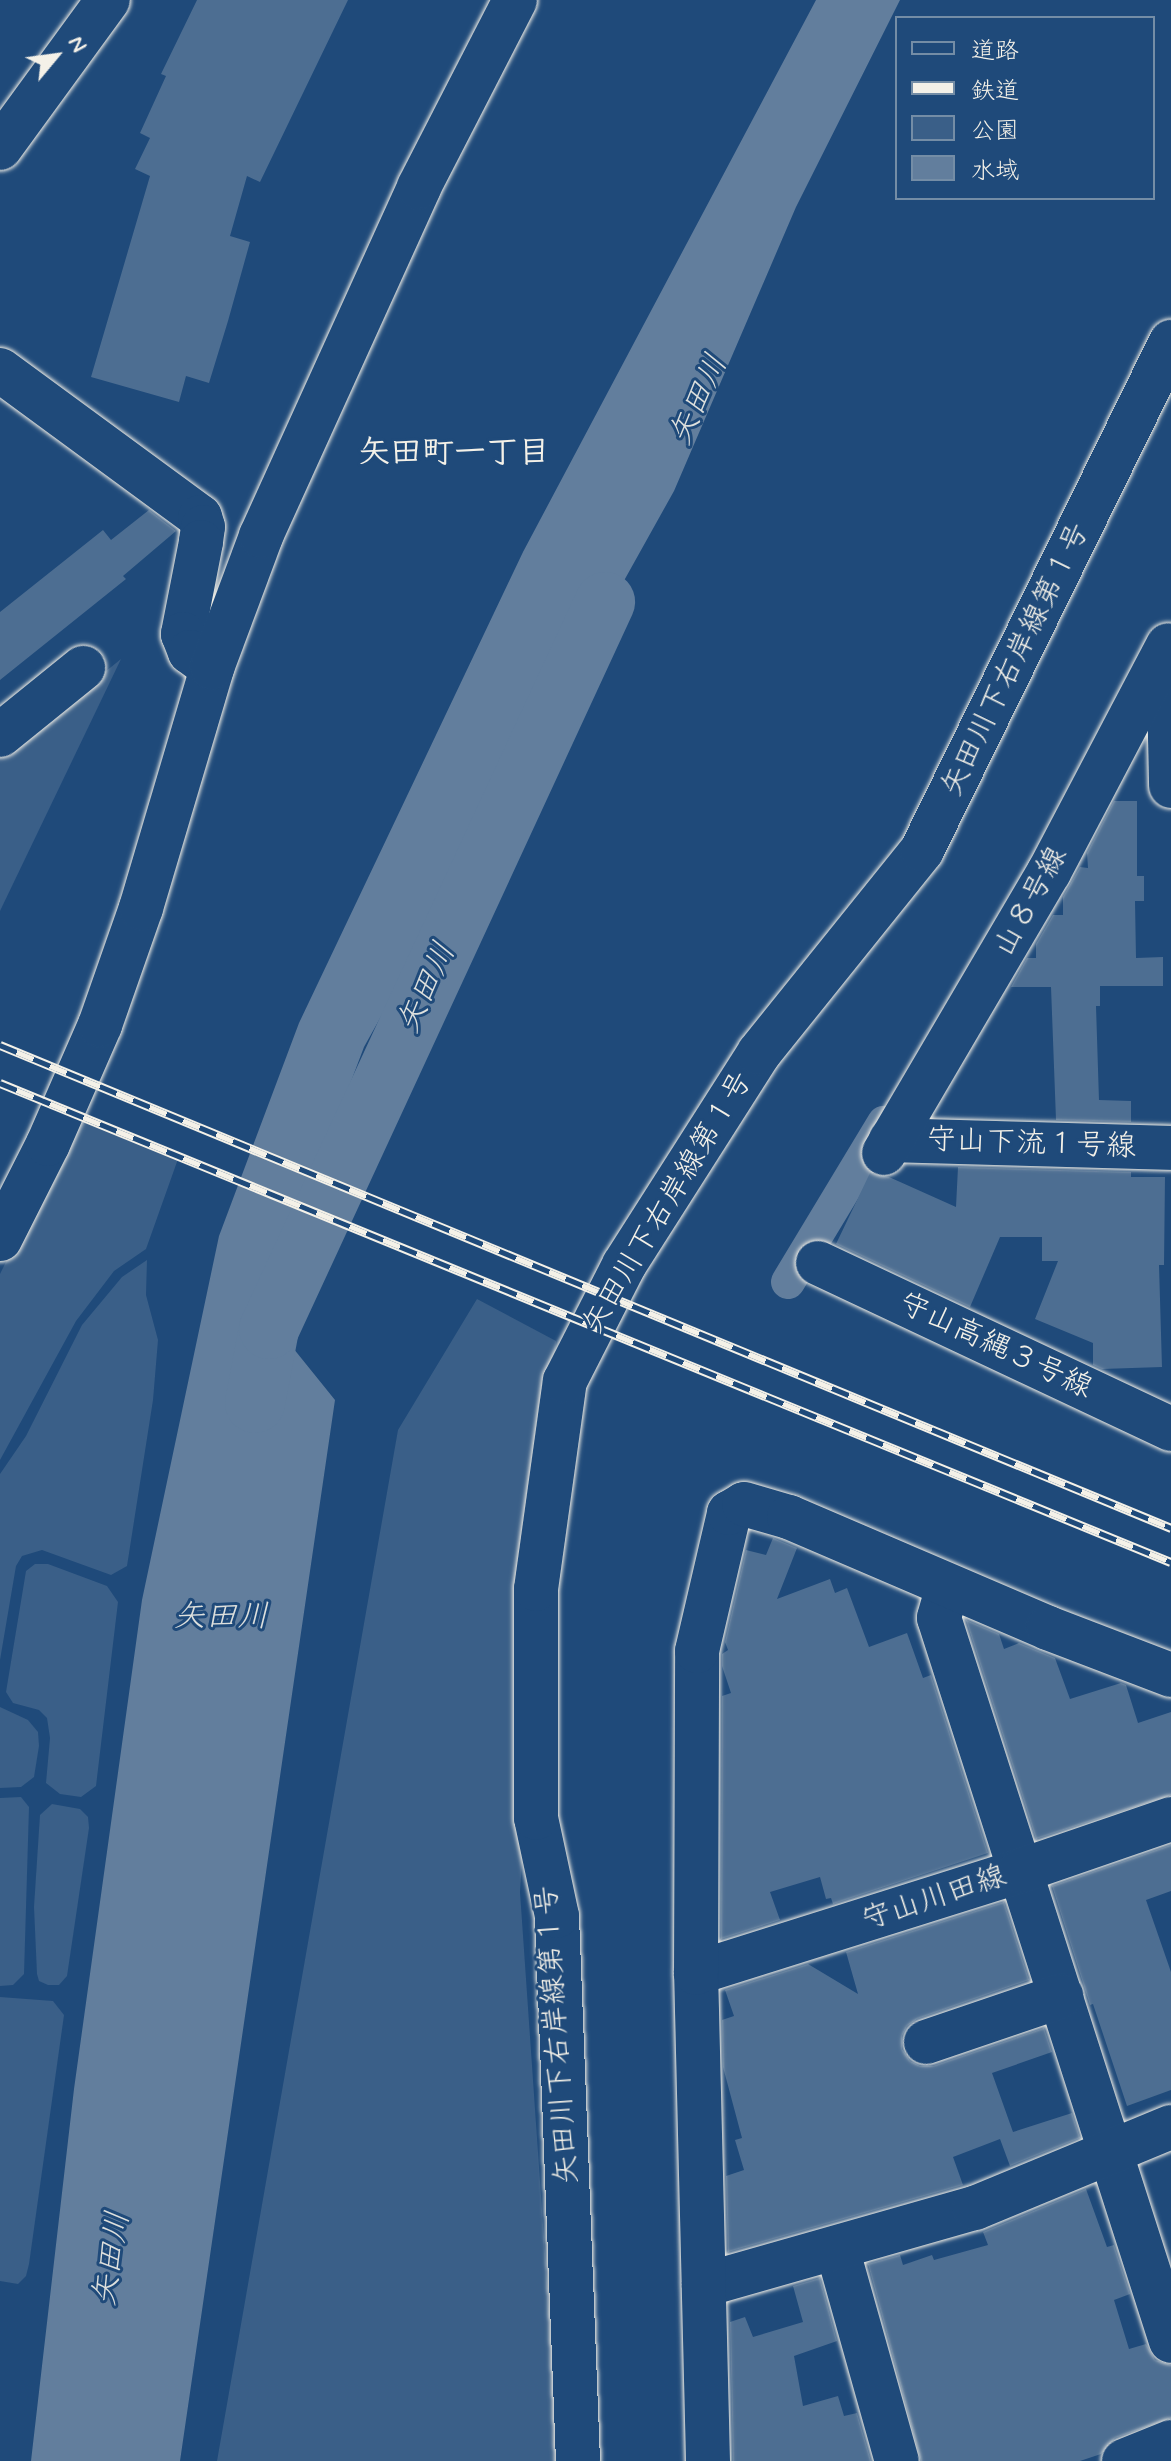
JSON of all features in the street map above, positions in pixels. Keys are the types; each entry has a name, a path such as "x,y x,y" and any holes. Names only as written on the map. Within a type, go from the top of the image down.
{"street":[{"path":"0,148 108,0"},
{"path":"0,1239 48,1144 100,1025 141,908 212,668 261,536 419,187 515,0"},
{"name":"矢田川下右岸線第１号","path":"578,2461 557,1916 536,1818 536,1589 565,1381 624,1265 759,1053 922,850 1171,342"},
{"path":"0,370 200,517 203,527 201,542 183,634 190,652 212,668"},
{"path":"1169,642 1171,786"},
{"name":"山８号線","path":"887,1147 1049,872 1169,642"},
{"path":"0,735 83,668"},
{"name":"守山下流１号線","path":"887,1147 1171,1148"},
{"name":"守山高縄３号線","path":"818,1263 1171,1429"},
{"path":"708,2461 696,1973 697,1651 729,1513 744,1504 789,1517 948,1586 1171,1675"},
{"path":"948,1586 939,1618 1171,2341"},
{"name":"守山川田線","path":"696,1973 1020,1871 1171,1819"},
{"path":"926,2042 1061,1996"},
{"path":"704,2285 975,2208 1171,2127"},
{"path":"837,2248 897,2461"},
{"path":"1124,2461 1171,2442"}],"green space":[{"path":"121,659 0,911 0,757"},
{"path":"77,1118 178,1159 146,1249 114,1271 76,1321 0,1460 0,1274"},
{"path":"147,1260 146,1295 158,1340 153,1400 127,1566 111,1575 42,1550 22,1556 16,1566 0,1660 0,1474 26,1436 82,1325 122,1277"},
{"path":"477,1299 556,1341 520,1892 556,2413 555,2461 217,2461 398,1430"},
{"path":"35,1564 48,1564 107,1586 118,1602 96,1786 81,1797 60,1794 46,1783 50,1738 47,1718 39,1710 13,1703 6,1692 26,1571"},
{"path":"0,1707 28,1720 38,1732 34,1777 21,1787 0,1788"},
{"path":"21,1797 29,1807 24,1974 13,1985 0,1986 0,1798"},
{"path":"52,1804 80,1809 88,1817 89,1828 67,1976 59,1985 39,1981 34,1907 40,1815"},
{"path":"0,1997 53,2001 64,2015 29,2264 26,2276 18,2284 0,2281"}],"water":[{"name":"矢田川","path":"816,0 900,0 796,207 674,491 364,1047 264,1312 335,1400 180,2461 31,2461 74,2089 142,1600 219,1236 299,1023 523,552"}],"building":[{"path":"197,0 348,0 260,182 247,176 230,236 250,242 228,321 209,383 186,376 179,402 91,377 150,176 135,169 150,138 140,133 166,76 161,74"},
{"path":"149,510 176,531 123,576 126,579 0,680 0,612 103,530 111,540"},
{"path":"1114,801 1137,801 1137,876 1144,876 1144,901 1135,901 1136,958 1163,957 1163,986 1100,986 1100,1006 1096,1006 1099,1100 1131,1101 1131,1122 1056,1120 1051,987 1011,987 1027,958 1036,958 1036,944 1053,915 1063,915 1063,897 1080,867 1088,868 1087,853"},
{"path":"958,1167 1131,1172 1131,1177 1165,1177 1164,1265 1159,1265 1162,1367 1102,1369 1093,1365 1093,1343 1035,1319 1058,1261 1042,1261 1042,1237 1000,1237 970,1307 836,1244 870,1173 889,1177 956,1207"},
{"path":"773,1538 797,1548 777,1599 830,1579 835,1593 847,1588 869,1647 907,1633 923,1678 931,1675 988,1853 833,1904 831,1898 826,1899 820,1877 770,1892 780,1920 721,1939 722,1696 731,1693 722,1666 722,1654 728,1650 725,1642 746,1550 766,1555"},
{"path":"966,1620 999,1634 1004,1649 1019,1643 1055,1658 1070,1699 1121,1683 1126,1685 1138,1723 1171,1712 1171,1795 1036,1839"},
{"path":"1171,1845 1171,1891 1146,1900 1171,1972 1171,2090 1127,2106 1093,2004 1090,2005 1052,1886"},
{"path":"1004,1902 1029,1980 917,2019 907,2026 902,2036 902,2049 910,2061 920,2066 933,2066 1044,2028 1052,2052 992,2073 1013,2132 1072,2113 1080,2138 1010,2166 1000,2139 953,2157 963,2185 728,2252 726,2176 744,2170 735,2140 742,2138 723,2067 722,2020 734,2016 725,1990 808,1964 858,1994 846,1952"},
{"path":"1086,2189 1107,2247 1114,2245 1130,2294 1114,2300 1129,2349 1146,2344 1155,2360 1171,2365 1171,2418 1115,2438 1101,2454 1080,2461 921,2461 868,2264 900,2255 903,2265 932,2255 934,2260 988,2245 983,2232"},
{"path":"820,2278 837,2341 794,2356 803,2406 838,2396 844,2416 857,2413 871,2461 733,2461 730,2322 745,2317 753,2337 803,2322 793,2286"}],"waterway":[{"name":"矢田川","path":"255,1403 269,1329 605,602"},
{"path":"788,1282 884,1123"}],"railway":[{"path":"0,1045 1171,1528"},
{"path":"0,1083 1171,1562"}],"district":[{"name":"矢田町一丁目","path":"454,453"}]}
